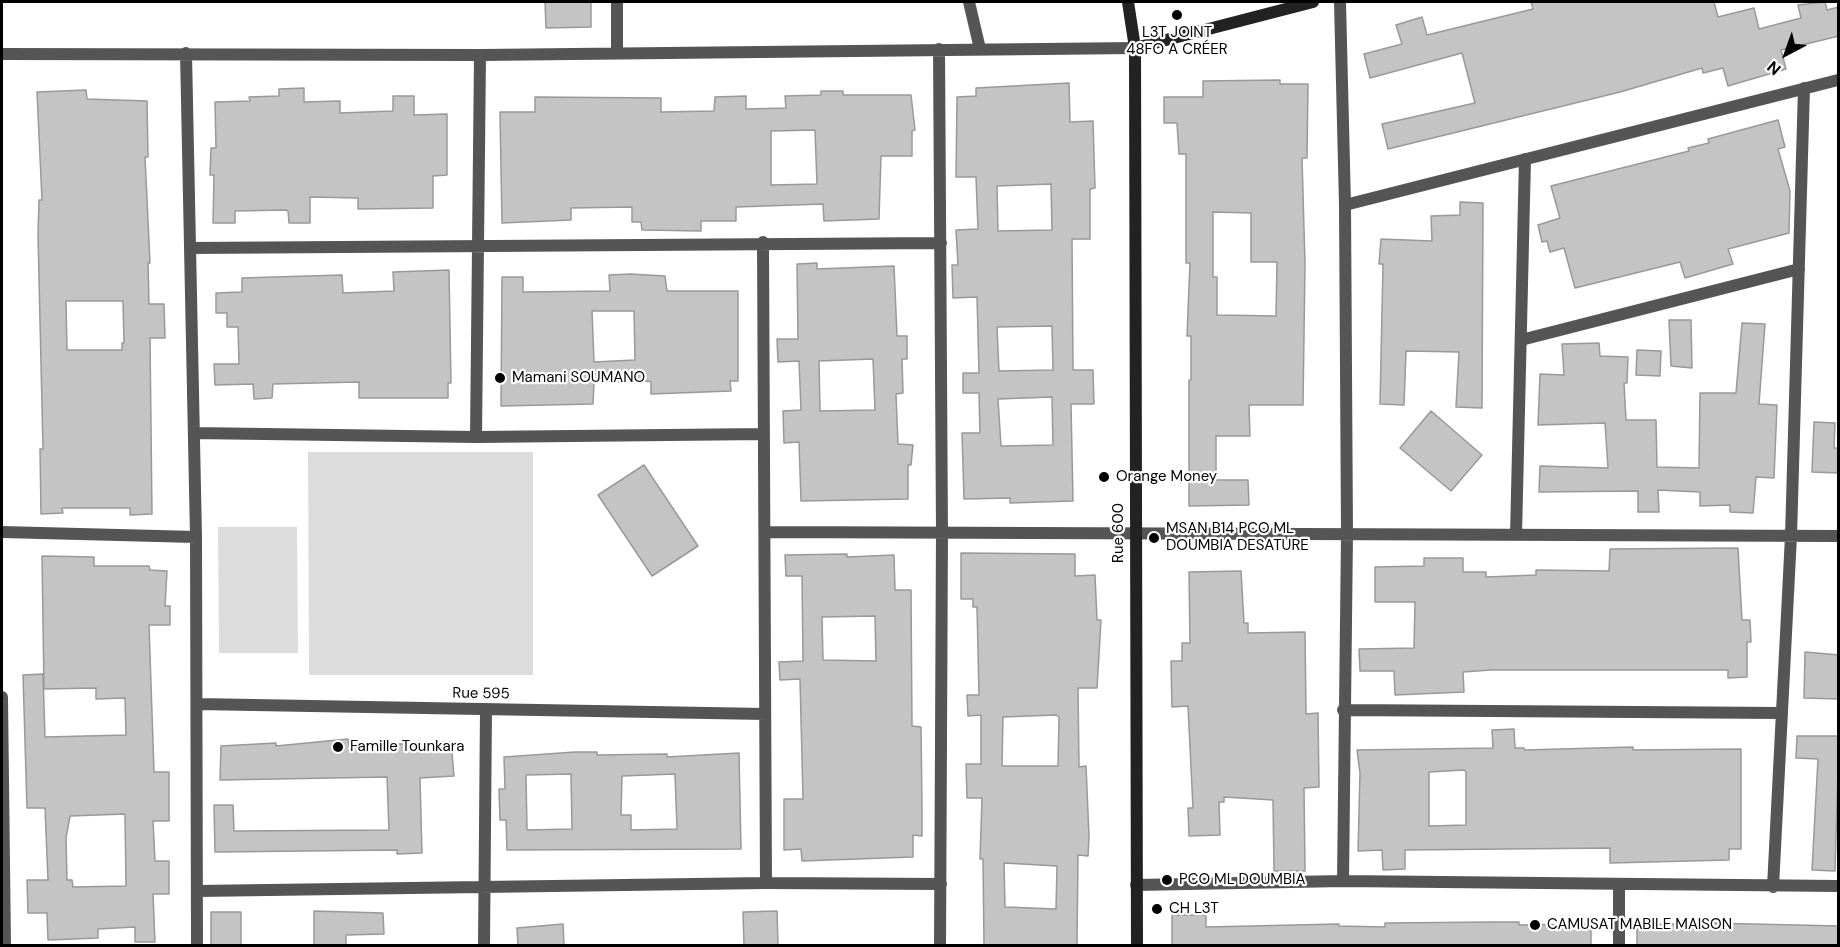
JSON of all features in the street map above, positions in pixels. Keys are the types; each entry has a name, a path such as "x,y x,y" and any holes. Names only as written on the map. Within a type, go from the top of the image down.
{"street":[{"path":"616,53 617,2"},
{"path":"969,2 980,49"},
{"name":"Rue 600","path":"1128,2 1135,48 1134,533 1137,945"},
{"path":"2,54 480,55 1135,48 1313,2"},
{"path":"1340,2 1345,205 1347,534 1343,710 1343,881"},
{"path":"939,49 942,532 940,945"},
{"path":"186,53 196,537 197,945"},
{"path":"476,437 480,55"},
{"path":"1345,205 1839,80"},
{"path":"1773,887 1791,536 1804,87"},
{"path":"1516,535 1526,159"},
{"path":"191,248 479,247 763,242 941,243"},
{"path":"763,242 766,883"},
{"path":"1521,340 1799,269"},
{"path":"194,433 476,437 764,434"},
{"path":"2,532 196,537"},
{"path":"765,532 1839,536"},
{"path":"2,697 5,945"},
{"name":"Rue 595","path":"197,704 765,714"},
{"path":"484,945 486,709"},
{"path":"1343,710 1782,713"},
{"path":"1136,885 1343,881 1839,886"},
{"path":"197,891 766,883 941,884"},
{"path":"1619,885 1619,945"}],"shaded area":[{"path":"308,452 533,452 533,675 309,675"},
{"path":"218,527 297,527 298,653 219,653"}],"building":[{"path":"545,2 591,2 591,27 546,28"},
{"path":"1531,2 1714,2 1718,17 1754,8 1759,29 1801,18 1798,5 1825,2 1827,10 1839,7 1839,36 1781,50 1786,69 1728,86 1723,68 1703,73 1702,68 1620,92 1388,149 1382,124 1475,103 1462,53 1370,78 1364,54 1402,44 1396,25 1422,17 1427,35 1533,9"},
{"path":"1280,80 1280,84 1308,84 1307,158 1302,158 1305,264 1303,405 1249,405 1250,436 1216,436 1216,480 1248,480 1249,505 1189,506 1191,336 1187,336 1190,263 1186,263 1186,154 1179,154 1177,123 1164,123 1164,97 1203,97 1203,81","holes":["1213,212 1251,213 1251,262 1277,262 1276,316 1217,315 1217,277 1213,277"]},
{"path":"1069,83 1070,122 1093,121 1095,188 1090,189 1090,239 1072,239 1073,370 1093,370 1094,404 1071,404 1073,501 1010,503 1010,498 964,499 962,433 980,433 979,393 963,393 963,373 979,373 977,297 953,298 952,265 958,265 956,230 978,229 976,177 956,177 957,97 976,96 976,88","holes":["1051,184 1052,230 998,231 997,186","1052,326 1053,370 999,371 997,327","1052,397 1053,445 1001,446 998,399"]},
{"path":"304,88 304,102 340,101 340,113 393,111 393,96 414,96 414,115 447,114 447,175 433,176 433,208 358,209 358,198 310,197 310,223 289,223 286,210 235,211 235,223 213,223 214,175 210,175 211,148 216,148 215,102 250,101 249,97 279,96 279,89"},
{"path":"86,90 87,99 147,101 148,157 145,157 150,263 148,263 149,304 164,304 165,338 150,338 152,514 130,515 130,508 62,508 63,513 41,514 40,449 43,449 38,235 39,200 42,200 37,92","holes":["66,301 123,301 124,343 122,343 122,350 67,350"]},
{"path":"821,91 843,91 843,95 911,95 915,130 912,131 912,156 881,156 879,219 824,221 823,204 736,207 736,221 701,221 701,231 642,230 641,222 632,222 632,207 571,208 571,220 502,223 500,112 535,112 535,97 661,98 661,112 714,111 715,97 746,96 746,109 786,108 785,96 821,95","holes":["815,130 817,184 771,185 771,131"]},
{"path":"1778,120 1785,147 1778,149 1790,191 1789,233 1728,249 1733,264 1685,278 1680,262 1575,288 1564,248 1550,252 1547,241 1542,242 1538,225 1560,218 1551,186 1689,151 1688,148 1709,143 1708,139"},
{"path":"1460,202 1483,203 1482,408 1456,407 1459,352 1406,351 1404,405 1380,404 1383,264 1379,264 1381,239 1432,241 1431,216 1460,215"},
{"path":"817,263 817,269 894,266 897,336 907,336 907,359 902,359 903,393 896,394 898,444 913,445 911,465 908,465 908,499 801,501 799,442 784,443 783,411 801,410 799,361 778,362 777,339 798,339 797,264","holes":["873,359 875,410 820,411 819,361"]},
{"path":"449,270 451,383 448,383 448,398 359,398 359,382 273,384 272,398 254,399 253,384 215,385 214,364 239,364 238,327 227,327 227,313 216,313 216,293 242,292 242,278 342,275 343,293 394,291 393,272"},
{"path":"609,275 665,276 667,291 738,291 738,381 730,381 731,391 651,394 651,382 648,381 594,382 593,404 501,406 502,277 523,277 523,292 610,291","holes":["592,311 634,311 635,360 594,362"]},
{"path":"1669,320 1691,320 1692,368 1671,366"},
{"path":"1742,323 1765,324 1759,404 1777,405 1774,478 1756,477 1753,513 1730,512 1730,505 1700,506 1700,492 1658,490 1659,512 1638,512 1638,491 1539,492 1540,466 1608,468 1605,423 1538,425 1540,374 1564,375 1562,344 1599,343 1600,356 1628,357 1627,383 1624,383 1626,420 1656,420 1657,467 1699,468 1700,393 1736,393"},
{"path":"1637,350 1661,351 1660,376 1636,375"},
{"path":"1431,411 1482,455 1451,491 1400,448"},
{"path":"1814,422 1835,423 1834,448 1839,448 1839,473 1812,472"},
{"path":"644,465 698,546 652,576 598,495"},
{"path":"1738,548 1742,620 1750,620 1751,642 1747,642 1747,677 1728,678 1728,670 1491,670 1463,672 1464,692 1395,695 1394,671 1360,671 1359,649 1414,648 1415,602 1375,602 1375,567 1424,566 1424,558 1463,558 1463,572 1486,572 1486,577 1536,575 1536,570 1609,571 1610,549"},
{"path":"961,553 1075,554 1075,576 1095,575 1097,620 1101,620 1097,688 1078,688 1079,767 1086,766 1089,836 1088,856 1078,855 1077,945 984,945 983,859 980,859 982,798 967,798 966,764 981,764 981,715 968,716 967,695 979,695 977,607 973,607 973,599 961,599","holes":["1056,715 1059,717 1058,766 1002,766 1003,717","1004,863 1057,866 1056,909 1005,907"]},
{"path":"847,554 847,557 894,555 895,590 911,590 912,726 921,727 922,807 922,836 913,835 913,857 802,861 801,849 784,850 784,799 803,799 800,679 780,680 779,662 803,661 802,576 786,576 785,555","holes":["875,616 876,661 823,660 822,617"]},
{"path":"42,556 94,557 94,566 149,566 150,570 167,571 165,606 170,606 170,625 149,625 154,772 169,772 169,821 153,821 155,861 169,861 169,894 153,894 155,942 135,942 135,927 98,929 98,938 48,940 47,913 28,913 27,880 48,880 45,808 27,808 23,675 43,674 45,737 126,735 125,698 96,699 96,688 44,689","holes":["125,814 126,886 73,887 72,880 67,880 66,838 70,816"]},
{"path":"1241,571 1244,623 1248,623 1248,633 1305,632 1306,714 1318,713 1319,787 1304,788 1305,871 1274,871 1273,800 1224,797 1224,802 1219,802 1220,835 1189,836 1188,808 1193,808 1188,706 1172,707 1171,661 1182,661 1182,643 1190,643 1189,572"},
{"path":"1805,652 1839,655 1839,699 1804,698"},
{"path":"1514,729 1515,748 1525,750 1633,747 1633,750 1741,749 1741,849 1729,849 1729,860 1610,863 1610,848 1405,850 1405,869 1383,870 1382,850 1358,851 1360,773 1357,750 1493,748 1492,730","holes":["1464,770 1466,772 1466,825 1429,826 1429,772"]},
{"path":"1797,736 1839,736 1835,871 1812,870 1818,759 1796,758"},
{"path":"348,739 349,746 451,742 454,776 420,778 422,853 397,854 397,850 215,852 214,805 233,805 234,831 389,830 387,777 220,780 221,746 276,743 276,746"},
{"path":"575,752 597,752 597,755 667,754 667,757 739,753 741,849 507,850 506,820 500,820 499,789 505,789 504,757","holes":["571,774 572,829 527,830 526,775","675,774 677,829 631,830 631,815 621,815 622,776"]},
{"path":"314,911 383,913 384,934 346,935 346,945 314,945"},
{"path":"777,911 778,945 744,945 743,912"},
{"path":"211,912 241,912 241,945 211,945"},
{"path":"1172,915 1206,915 1206,927 1339,924 1339,926 1385,927 1385,923 1493,922 1519,922 1519,925 1591,924 1591,945 1172,945"},
{"path":"1709,923 1839,926 1839,945 1637,945 1637,925"},
{"path":"563,924 564,945 518,945 517,928"}],"place":[{"name":"L3T JOINT 48FO A CRÉER","path":"1177,15"},
{"name":"Mamani SOUMANO","path":"500,378"},
{"name":"Orange Money","path":"1104,477"},
{"name":"MSAN B14 PCO ML DOUMBIA DESATURE","path":"1154,538"},
{"name":"Famille Tounkara","path":"338,747"},
{"name":"PCO ML DOUMBIA","path":"1167,880"},
{"name":"CH L3T","path":"1157,909"},
{"name":"CAMUSAT MABILE MAISON","path":"1535,925"}]}
